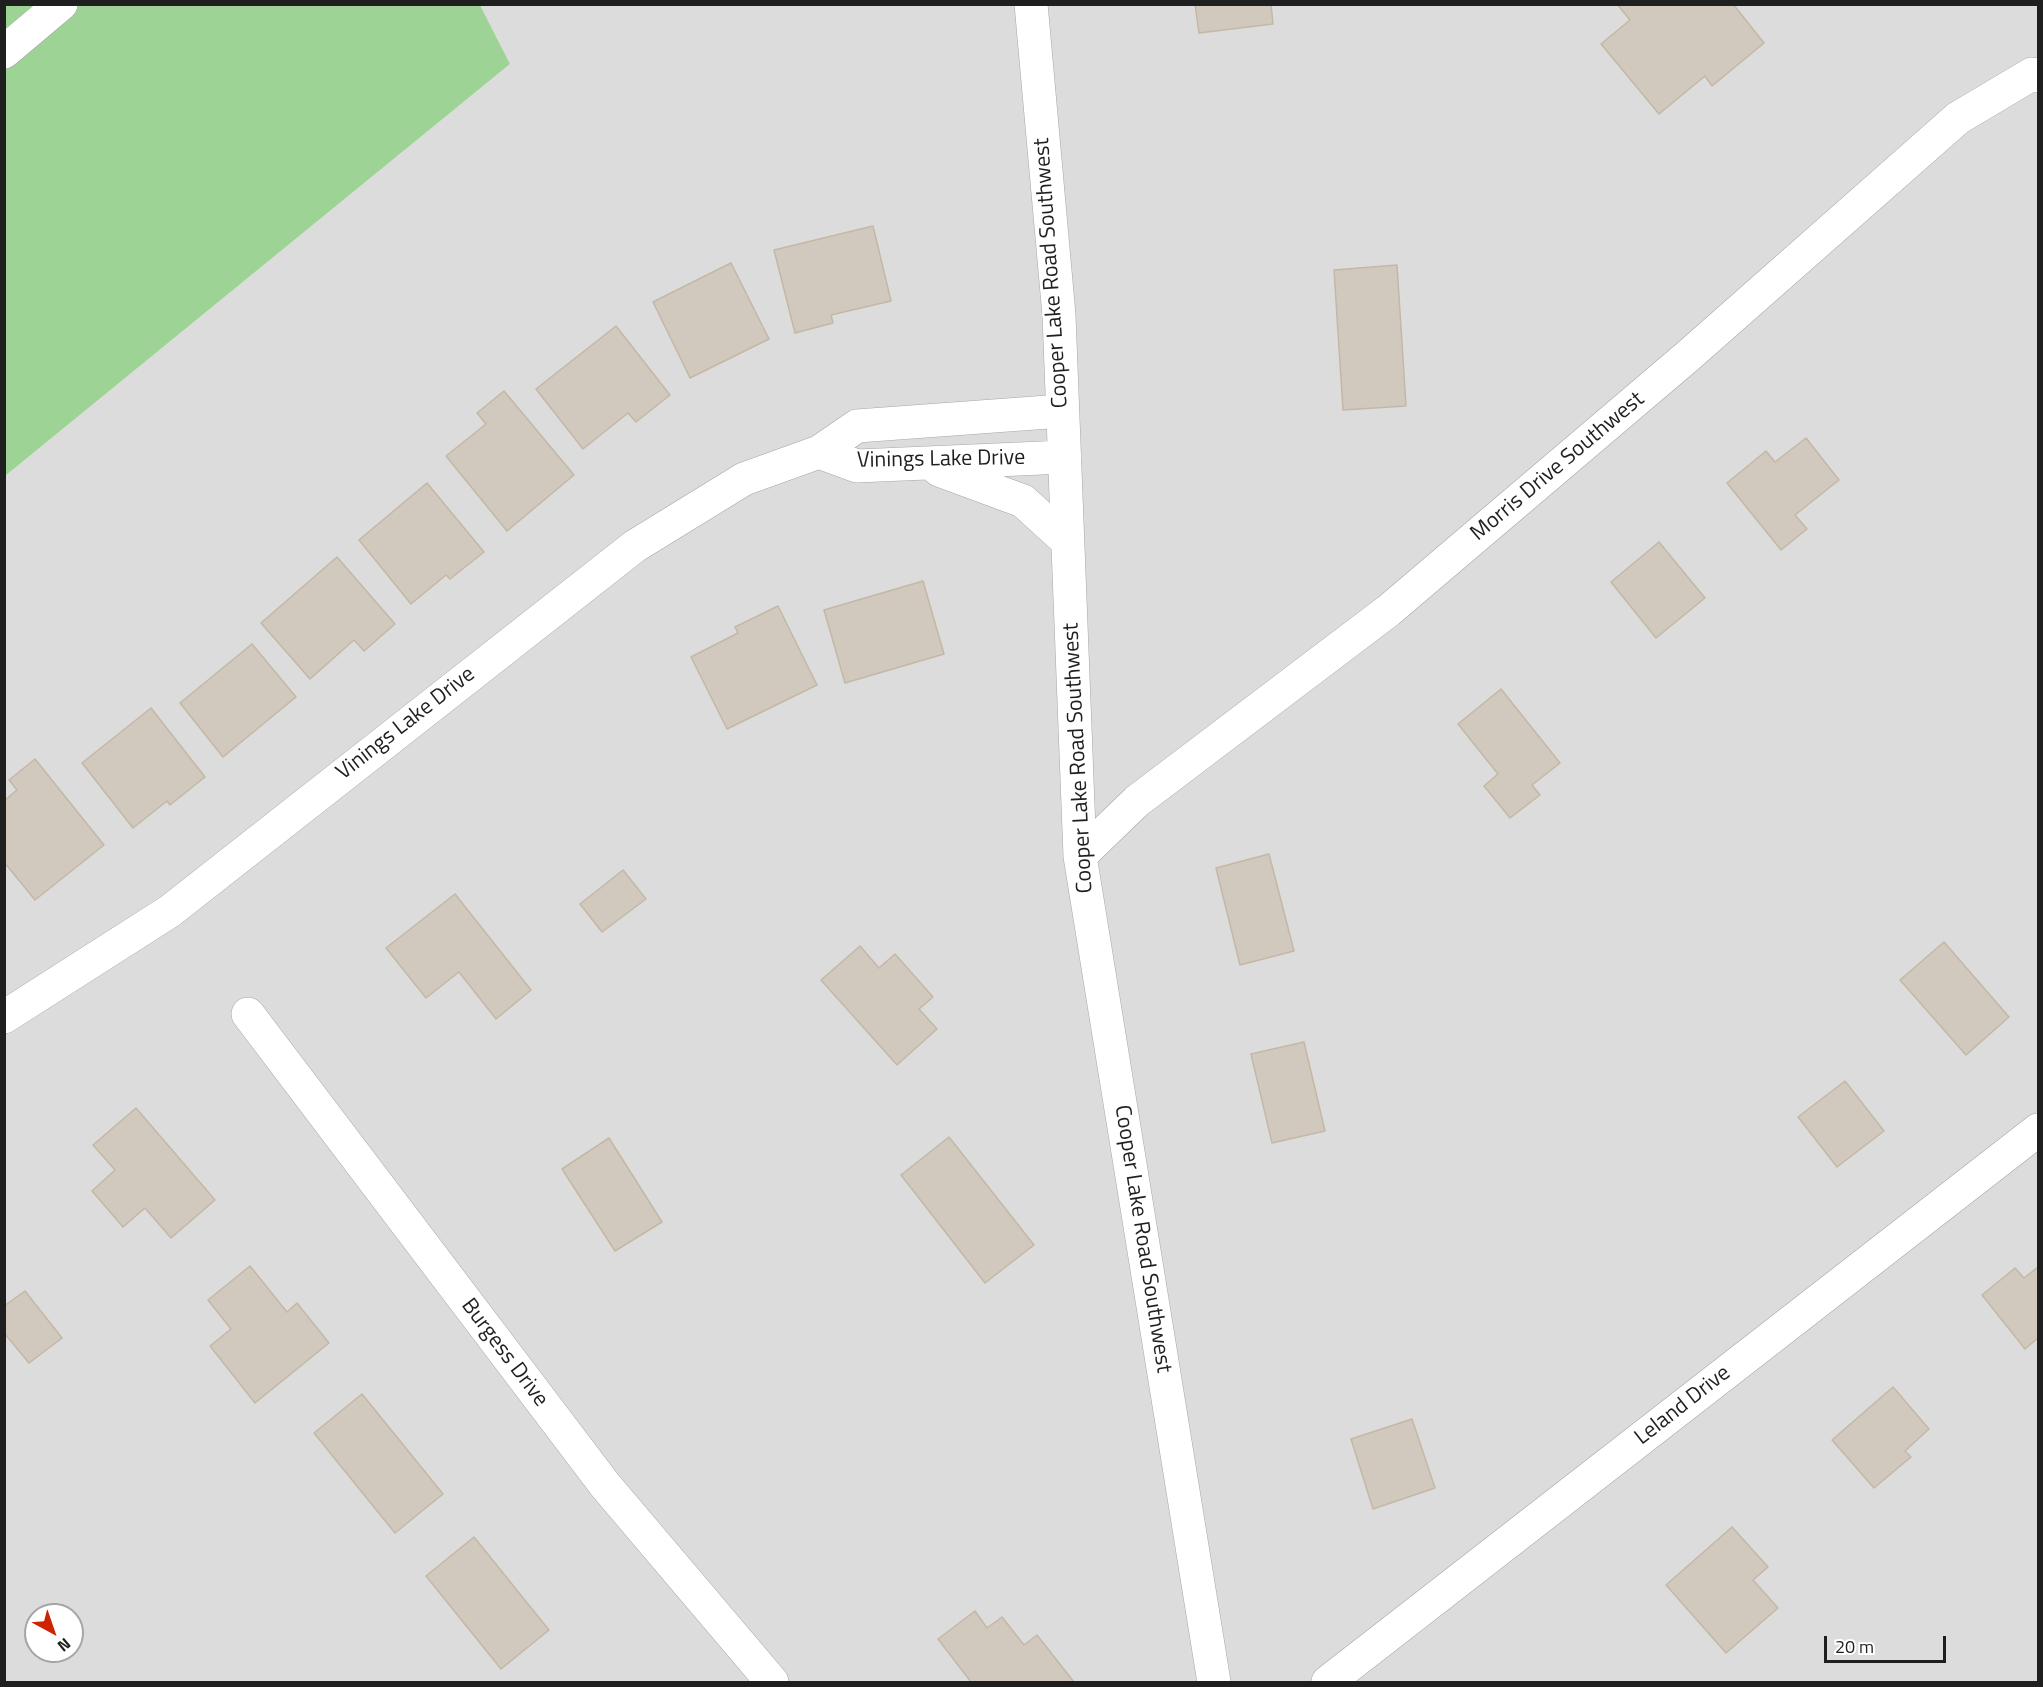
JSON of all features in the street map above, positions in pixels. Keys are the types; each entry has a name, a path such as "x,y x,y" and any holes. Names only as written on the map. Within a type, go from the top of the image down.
{"street":[{"path":"4,52 61,4"},
{"name":"Cooper Lake Road Southwest","path":"1031,4 1059,315 1080,856 1214,1683"},
{"name":"Morris Drive Southwest","path":"1080,856 1137,801 1397,603 1688,356 1958,118 2035,75"},
{"name":"Vinings Lake Drive","path":"4,1017 170,911 635,546 744,480 819,452 857,426 1062,411"},
{"name":"Vinings Lake Drive","path":"819,452 857,466 1065,458"},
{"path":"917,464 967,479 1023,501 1068,541"},
{"name":"Burgess Drive","path":"248,1014 598,1476 772,1683"},
{"name":"Leland Drive","path":"1328,1683 2038,1130"}],"shaded area":[{"path":"480,5 2038,5 2038,1682 5,1682 5,476 510,64"}],"green space":[{"path":"5,5 480,5 510,64 5,476"}],"building":[{"path":"1195,4 1271,4 1273,24 1199,33"},
{"path":"1617,4 1733,4 1764,43 1712,86 1705,76 1659,114 1601,44 1630,20"},
{"path":"873,226 891,301 831,315 833,323 795,333 774,250"},
{"path":"731,263 769,339 690,378 653,302"},
{"path":"1397,265 1406,406 1343,410 1334,270"},
{"path":"616,326 670,395 636,422 628,413 583,449 536,389"},
{"path":"504,391 574,475 507,531 446,456 486,424 477,413"},
{"path":"1806,438 1839,480 1795,515 1807,529 1781,550 1727,483 1766,451 1775,462"},
{"path":"427,483 484,552 450,579 446,575 411,604 359,540"},
{"path":"1659,542 1705,598 1656,638 1611,582"},
{"path":"337,557 395,624 364,651 354,640 310,679 261,623"},
{"path":"923,581 944,654 845,683 824,610"},
{"path":"778,606 817,685 727,729 691,657 738,633 735,627"},
{"path":"252,644 296,697 223,757 180,703"},
{"path":"1501,689 1560,763 1532,785 1540,795 1510,818 1484,786 1498,774 1458,724"},
{"path":"151,708 205,777 170,805 167,801 133,828 82,763"},
{"path":"35,759 104,845 35,900 4,862 4,801 17,790 9,780"},
{"path":"1269,854 1294,951 1240,965 1216,868"},
{"path":"623,870 646,899 602,932 580,904"},
{"path":"455,894 531,990 496,1019 459,972 426,998 386,948"},
{"path":"1944,942 2009,1017 1966,1055 1900,980"},
{"path":"860,946 879,968 895,954 933,997 919,1009 937,1029 897,1065 821,980"},
{"path":"1304,1042 1325,1131 1272,1143 1251,1054"},
{"path":"1845,1081 1884,1131 1837,1167 1798,1117"},
{"path":"136,1108 215,1200 171,1238 145,1208 123,1227 92,1191 115,1170 93,1145"},
{"path":"949,1137 1034,1245 985,1283 901,1175"},
{"path":"609,1138 662,1222 615,1251 562,1169"},
{"path":"250,1266 287,1312 297,1303 329,1343 255,1403 210,1346 231,1329 208,1300"},
{"path":"2038,1267 2038,1338 2025,1349 1982,1295 2015,1268 2024,1278"},
{"path":"25,1291 62,1338 29,1363 4,1333 4,1306"},
{"path":"1893,1387 1929,1429 1905,1451 1911,1457 1874,1488 1832,1440"},
{"path":"362,1394 443,1494 395,1533 314,1433"},
{"path":"1412,1419 1435,1488 1373,1509 1351,1439"},
{"path":"1732,1527 1768,1567 1753,1580 1778,1608 1726,1653 1666,1585"},
{"path":"474,1537 549,1630 501,1669 426,1576"},
{"path":"975,1611 987,1628 1002,1617 1024,1645 1037,1635 1074,1682 971,1682 938,1639"}]}
